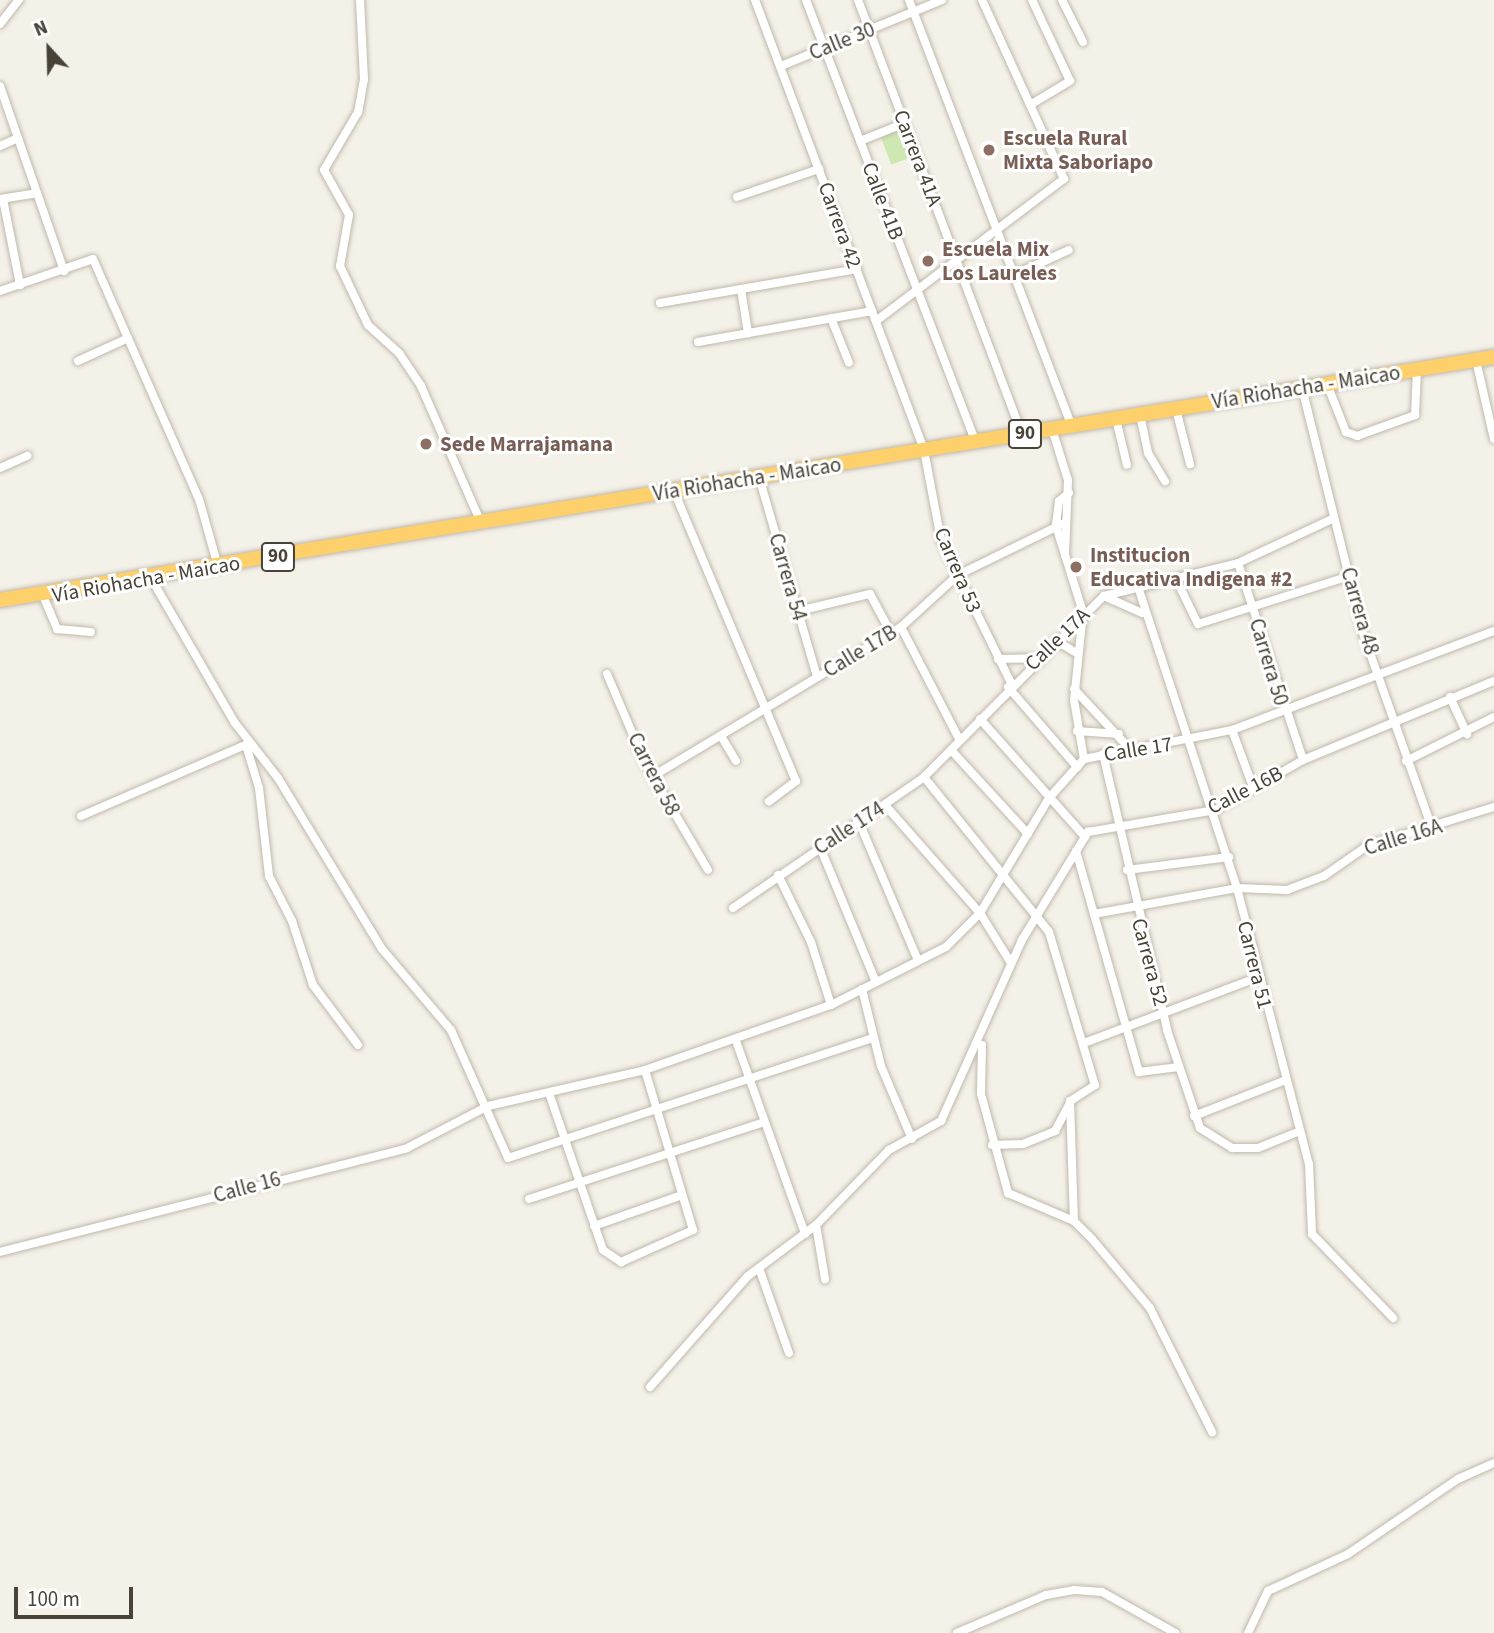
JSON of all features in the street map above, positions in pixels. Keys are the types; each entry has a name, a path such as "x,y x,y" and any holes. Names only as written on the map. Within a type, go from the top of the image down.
{"highway":[{"name":"Vía Riohacha - Maicao","path":"0,600 44,598 218,566 1494,357"}],"street":[{"path":"0,24 19,0"},
{"path":"360,0 364,79 358,112 324,170 349,215 340,266 368,326 399,354 421,386 481,523"},
{"name":"Carrera 42","path":"755,0 924,450"},
{"name":"Calle 41B","path":"806,0 975,442"},
{"name":"Carrera 41A","path":"858,0 1022,434"},
{"path":"909,0 1072,426"},
{"name":"Calle 30","path":"781,66 942,0"},
{"path":"876,321 1064,179 982,0"},
{"path":"1030,105 1070,81 1031,0"},
{"path":"1062,0 1083,42"},
{"path":"0,86 64,271"},
{"path":"860,141 905,123"},
{"path":"0,146 18,138"},
{"path":"737,197 820,169"},
{"path":"20,285 1,199 37,193"},
{"path":"1014,275 1069,250"},
{"path":"0,291 93,260 199,499 218,566"},
{"path":"660,303 856,269"},
{"path":"741,289 748,333"},
{"path":"698,342 872,311"},
{"path":"831,318 849,362"},
{"path":"78,361 128,338"},
{"path":"1476,360 1494,439"},
{"path":"1327,384 1346,432 1357,436 1415,415 1417,369"},
{"name":"Carrera 48","path":"1303,388 1349,576 1406,761 1432,828"},
{"path":"1176,409 1190,464"},
{"path":"1140,415 1148,453 1165,481"},
{"path":"1116,419 1127,465"},
{"path":"1052,429 1069,493 1059,501 1065,555 1083,612 1074,689 1077,731 1084,758"},
{"name":"Carrera 53","path":"924,450 942,540 1009,685 1077,767"},
{"path":"0,468 27,456"},
{"name":"Carrera 54","path":"759,477 817,677"},
{"path":"674,491 762,709 796,781 769,801"},
{"name":"Calle 17A","path":"960,741 1009,685 1083,612 1104,596 1139,590 1238,564 1335,518"},
{"name":"Calle 17B","path":"653,776 901,627 958,575 1060,524"},
{"name":"Carrera 50","path":"1238,564 1283,709 1303,760"},
{"path":"1177,580 1198,624 1349,576"},
{"path":"152,580 162,606 382,949 451,1030 513,1161 747,1076 804,1065 873,1038"},
{"name":"Carrera 51","path":"1139,590 1143,614 1192,741 1229,857 1256,978 1311,1173 1312,1234 1393,1318"},
{"path":"798,611 870,594 891,633"},
{"path":"1104,596 1143,614"},
{"path":"44,598 57,629 91,632"},
{"path":"901,627 960,741"},
{"name":"Calle 17","path":"645,1070 736,1041 831,1006 946,947 980,913 1005,878 1049,798 1084,758 1129,748 1192,741 1232,730 1283,709 1380,677 1494,631"},
{"path":"1055,640 1077,653"},
{"path":"998,659 1037,658"},
{"name":"Carrera 58","path":"607,674 653,776 708,870"},
{"name":"Calle 16B","path":"1087,834 1215,810 1252,784 1303,760 1494,681"},
{"path":"1074,689 1119,734 1129,748"},
{"path":"1450,697 1467,734"},
{"path":"1406,761 1467,734 1494,718"},
{"path":"650,1387 759,1268 816,1225 889,1150 941,1121 983,1038 1011,963 1087,834 1049,798 980,719"},
{"path":"1232,730 1252,784"},
{"path":"1077,731 1119,734"},
{"path":"721,736 736,761"},
{"name":"Calle 174","path":"733,908 924,777 960,741"},
{"path":"81,816 249,744"},
{"path":"249,744 259,788 269,876 292,921 313,985 358,1045"},
{"path":"951,750 1028,834"},
{"name":"Carrera 52","path":"1103,754 1137,911 1194,1116 1209,1139 1232,1148 1258,1148 1300,1131"},
{"path":"924,777 1049,932 1095,1085 1070,1101 1055,1130 1023,1144 992,1145"},
{"path":"885,805 980,913 1011,963"},
{"name":"Calle 16A","path":"1237,888 1268,892 1307,884 1367,846 1494,807"},
{"path":"859,822 918,960"},
{"path":"820,846 876,982"},
{"path":"1076,851 1139,1072 1179,1067"},
{"path":"1127,870 1229,857"},
{"path":"778,875 811,942 831,1006"},
{"path":"1094,914 1137,911 1237,888"},
{"path":"1084,1044 1127,1030 1163,1011 1256,978"},
{"path":"862,989 873,1038 912,1139"},
{"path":"983,1038 981,1094 992,1145 1008,1193 1074,1221 1150,1308 1212,1432"},
{"path":"736,1041 805,1234"},
{"path":"549,1093 607,1257 621,1262 692,1234 645,1070"},
{"name":"Calle 16","path":"0,1252 407,1148 488,1106 645,1070"},
{"path":"1194,1116 1286,1080"},
{"path":"1070,1101 1074,1221"},
{"path":"529,1199 764,1122"},
{"path":"594,1226 682,1195"},
{"path":"816,1225 825,1279"},
{"path":"759,1268 789,1353"},
{"path":"1248,1633 1268,1591 1348,1554 1458,1479 1494,1463"},
{"path":"957,1633 1046,1595 1074,1590 1102,1592 1175,1633"}],"green space":[{"path":"898,129 909,158 891,165 880,136"}],"place":[{"name":"Escuela Rural Mixta Saboriapo","path":"989,150"},
{"name":"Escuela Mix Los Laureles","path":"928,261"},
{"name":"Sede Marrajamana","path":"426,444"},
{"name":"Institucion Educativa Indigena #2","path":"1076,567"}]}
